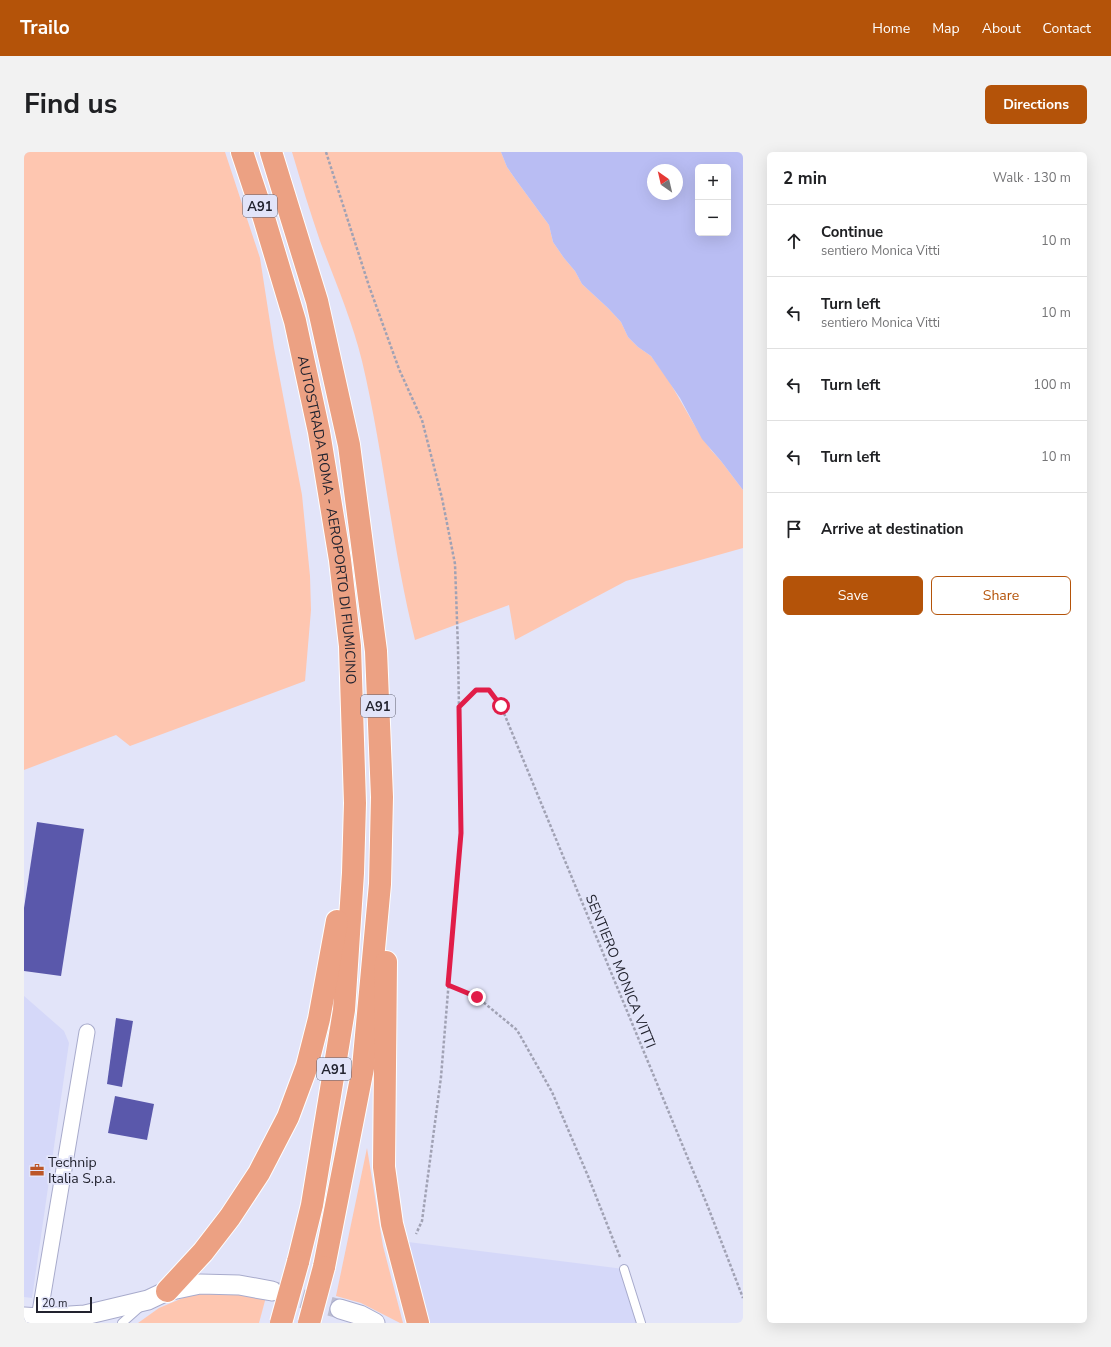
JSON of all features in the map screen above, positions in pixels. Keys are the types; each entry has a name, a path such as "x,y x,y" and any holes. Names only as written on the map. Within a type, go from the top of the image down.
{"highway":[{"name":"AUTOSTRADA ROMA - AEROPORTO DI FIUMICINO","path":"242,152 264,218 294,321 319,432 340,560 351,653 354,803 353,873 344,1010 312,1205 281,1323"},
{"name":"AUTOSTRADA ROMA - AEROPORTO DI FIUMICINO","path":"271,152 317,301 349,445 376,651 382,797 380,884 363,1068 324,1267 309,1323"},
{"path":"158,1296 203,1252 230,1217 259,1173 288,1117 307,1066 320,1019 338,912 353,873"},
{"path":"380,884 387,923 384,1167 392,1224 418,1323"}],"street":[{"path":"87,1032 31,1318 85,1315 200,1284 238,1285 272,1290"},
{"path":"340,1309 360,1315 375,1323"}],"lane":[{"path":"624,1269 641,1323"},
{"path":"122,1323 158,1296"}],"path":[{"path":"326,152 379,314 399,369 422,420 442,498 455,564 461,833 441,1077 422,1221 415,1236 408,1242 400,1257"},
{"name":"SENTIERO MONICA VITTI","path":"459,707 476,690 489,690 501,706 702,1193 743,1298"},
{"path":"448,985 477,997 517,1030 552,1092 588,1176 624,1269"}],"shaded area":[{"path":"24,152 225,152 260,258 274,348 302,495 310,576 311,610 305,681 130,746 116,735 24,770"},
{"path":"292,152 501,152 507,167 549,225 553,242 575,271 582,284 621,322 628,337 638,347 651,356 669,381 711,450 743,490 743,548 626,581 515,640 509,605 415,640 400,571 370,396 362,361 348,316 316,230"},
{"name":"Technip Italia S.p.a.","path":"24,996 64,1031 69,1043 32,1298 24,1297"},
{"path":"367,1148 383,1246 403,1323 400,1323 361,1303 336,1296"},
{"path":"408,1242 624,1269 641,1323 428,1323"},
{"path":"220,1292 266,1297 259,1323 138,1323 159,1308 190,1295"}],"water":[{"path":"501,152 743,152 743,490 702,439 680,398 651,356 638,347 628,337 621,322 582,284 575,271 553,242 549,225 507,167"}],"building":[{"path":"37,822 84,829 61,976 24,971 24,908"},
{"path":"116,1018 133,1021 122,1087 107,1084"},
{"path":"115,1096 154,1104 147,1140 108,1133"}],"tunnel":[{"path":"274,1291 340,1309"}],"place":[{"name":"Technip Italia S.p.a.","path":"37,1170"}],"route":[{"path":"477,997 448,985 461,833 459,707 476,690 489,690 501,706"}]}
